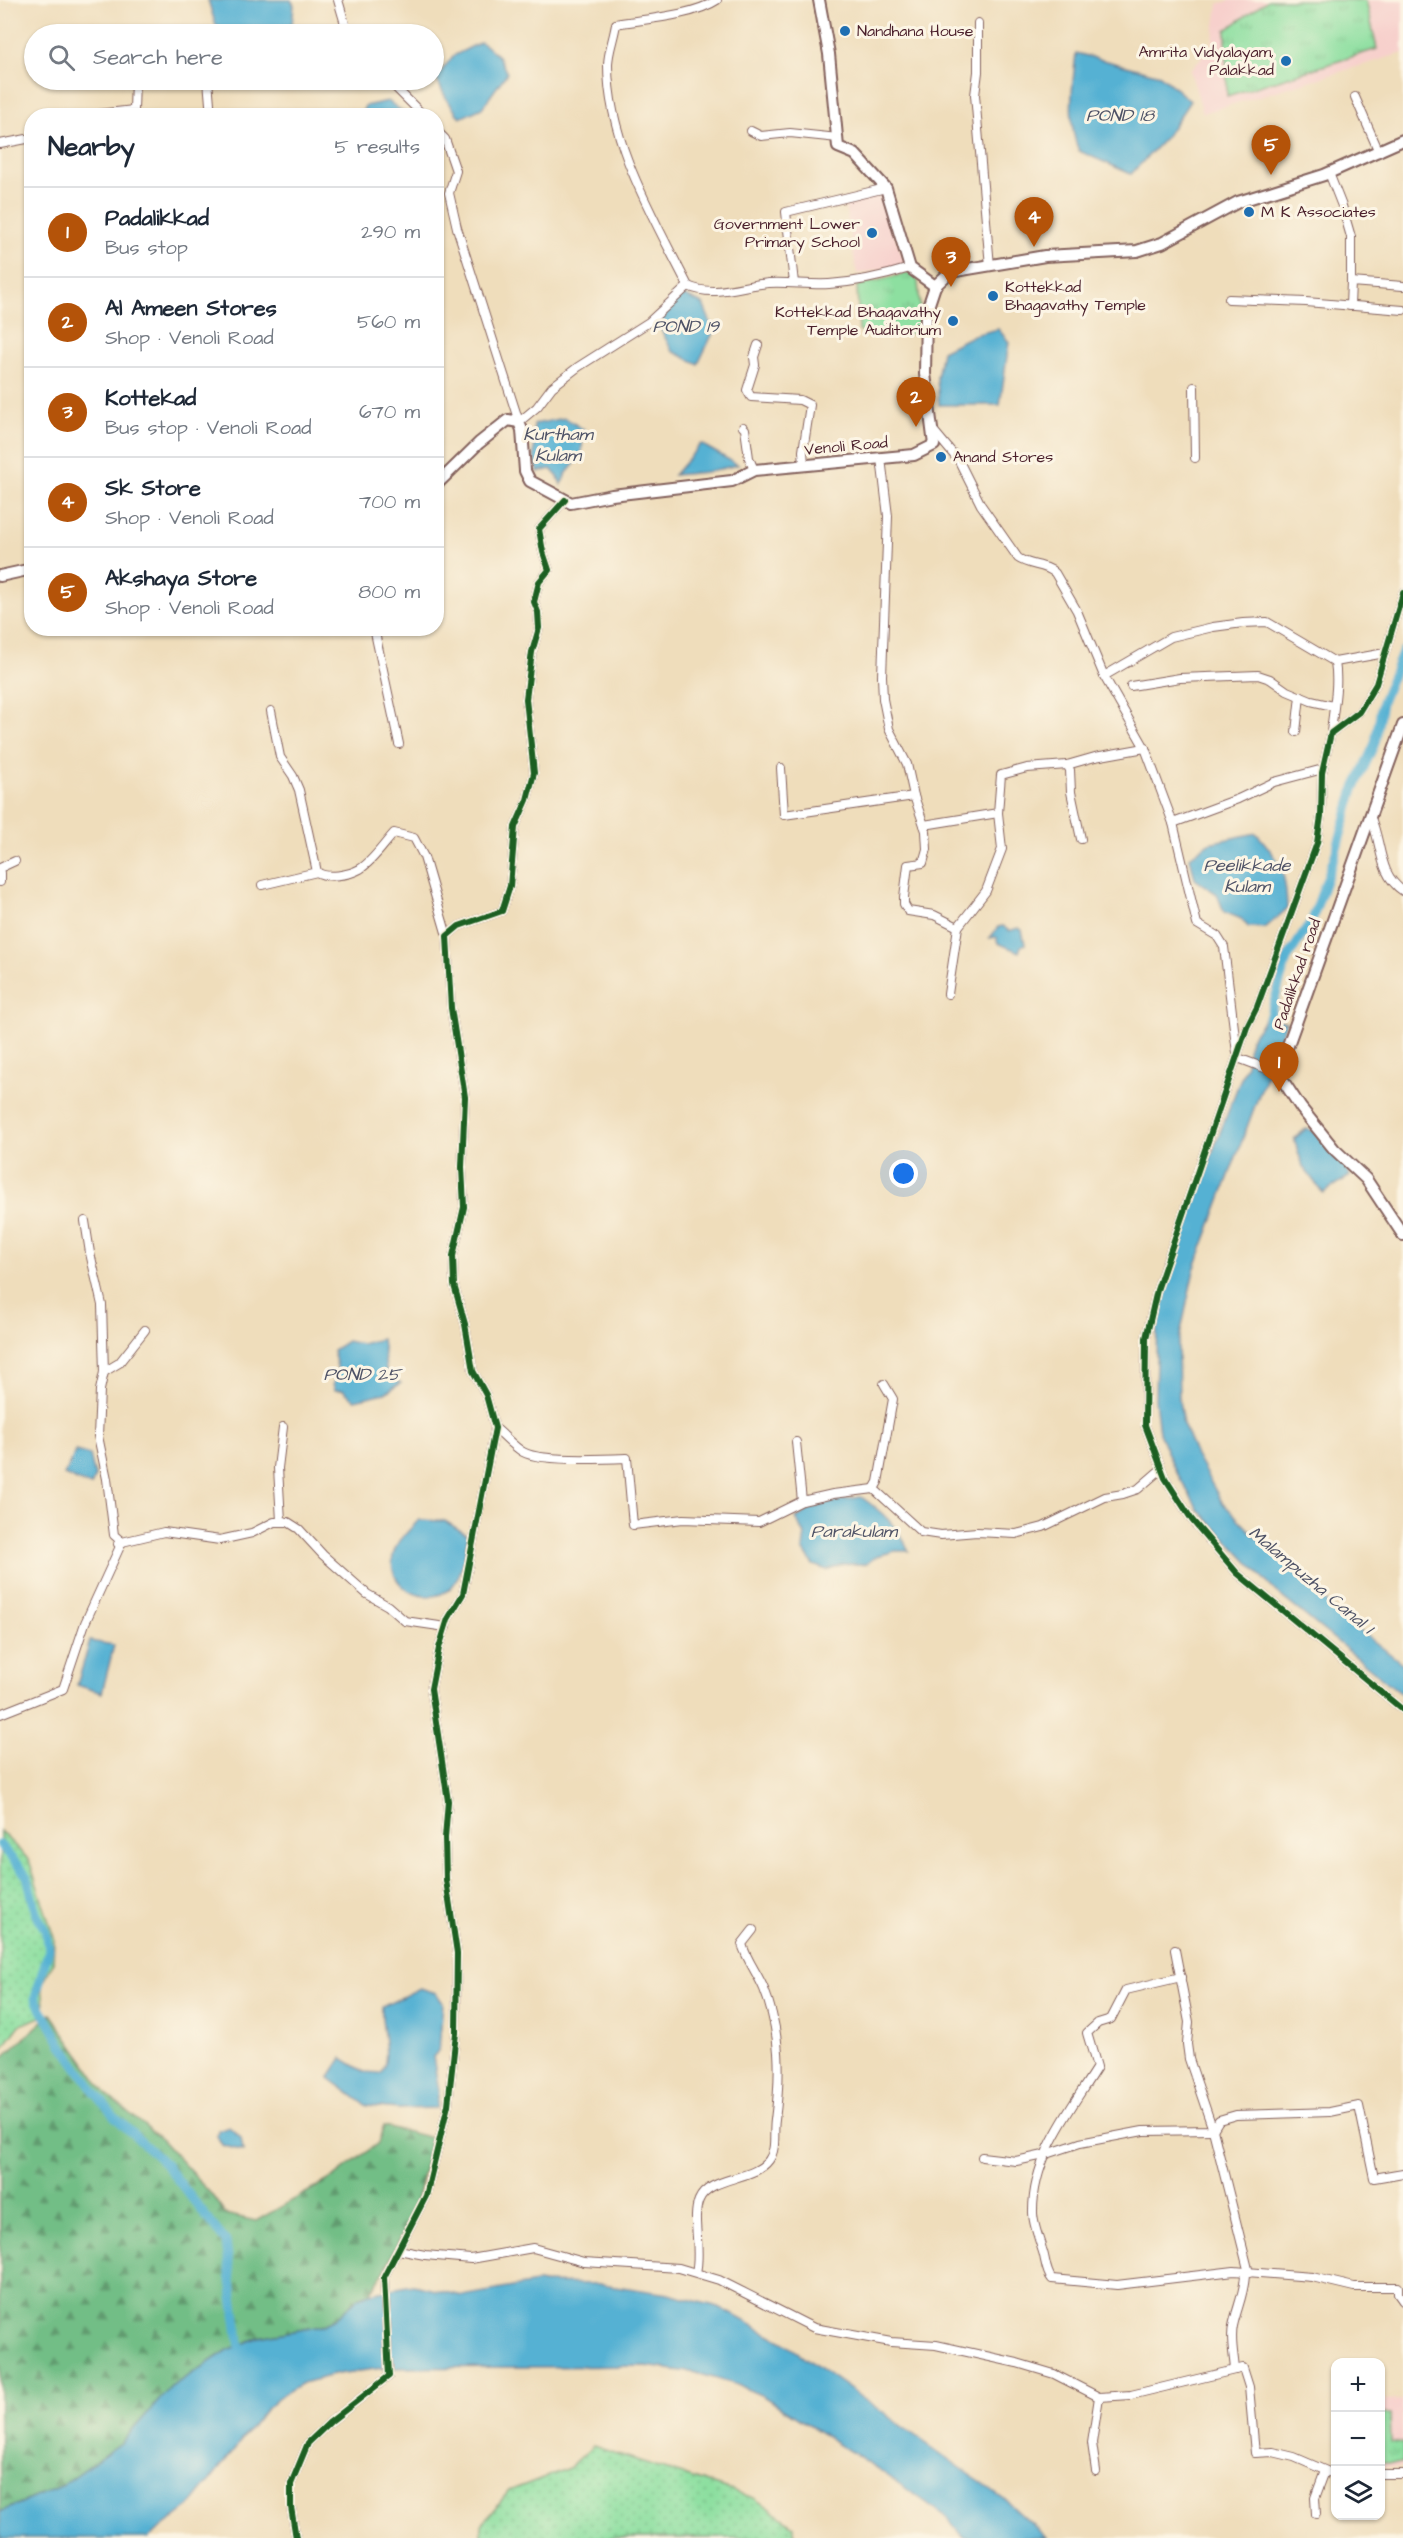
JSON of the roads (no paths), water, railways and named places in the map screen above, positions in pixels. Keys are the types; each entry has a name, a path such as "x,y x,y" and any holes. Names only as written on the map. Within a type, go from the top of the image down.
{"street":[{"path":"338,0 345,24"},
{"path":"717,0 710,5 691,10 616,24 608,63 610,98 633,177 688,285 699,290 717,291 766,284 828,284 859,281 910,268"},
{"path":"819,0 829,54 838,147 855,154 886,188 910,268 934,286"},
{"path":"978,23 978,72 975,95 990,266"},
{"path":"134,108 135,90"},
{"path":"209,90 211,108"},
{"path":"398,90 416,108"},
{"path":"1355,97 1379,152"},
{"path":"751,131 761,136 790,133 838,138"},
{"path":"444,139 456,171 449,193 457,228 522,430 525,471 530,481 565,500 539,529 549,570 538,582 534,602 538,612 539,628 532,652 526,699 528,739 534,773 527,800 515,827 510,886 502,911 459,926 447,936"},
{"path":"0,144 24,140"},
{"path":"1238,1058 1224,947 1217,936 1197,924 1173,823 1145,748 1104,676 1077,611 1055,573 1051,569 1024,563 1018,558 981,505 958,461 932,428 925,374 926,313 934,286 950,272 1045,256 1137,250 1162,243 1238,202 1329,173 1403,140"},
{"path":"1329,173 1351,237 1350,306"},
{"path":"794,283 786,212 886,188"},
{"path":"1351,282 1403,286"},
{"path":"519,422 537,407 552,387 578,367 649,322 688,285"},
{"path":"1229,299 1403,310"},
{"path":"758,345 754,357 755,365 747,390 751,397 800,400 810,405 804,464"},
{"path":"1194,387 1195,458"},
{"path":"444,477 479,443 508,420 519,422"},
{"path":"743,427 749,458 754,470"},
{"name":"Venoli Road","path":"565,500 571,503 612,495 732,481 754,470 914,454 934,444 932,428"},
{"path":"881,458 888,516 882,676 884,699 889,729 907,764 914,796 924,825 927,849 923,863 908,866 904,904 908,911 934,915 958,927"},
{"path":"0,576 24,571"},
{"path":"1331,734 1359,712 1376,684 1403,593"},
{"path":"1104,676 1171,637 1243,623 1267,622 1335,662 1385,653"},
{"path":"376,636 399,744"},
{"path":"1335,662 1338,681 1331,734 1323,769 1317,843 1191,1188 1157,1290 1146,1338 1145,1425 1160,1470 1192,1520 1237,1573 1403,1710"},
{"path":"1131,686 1180,678 1258,675 1270,679 1287,692 1333,706"},
{"path":"1296,732 1300,696"},
{"path":"271,711 280,757 293,776 298,790 317,872"},
{"name":"Padalikkad road","path":"1278,1073 1403,725"},
{"path":"948,994 958,927 986,891 1002,849 998,813 1001,775 1027,768 1067,765 1095,757 1145,748"},
{"path":"1067,765 1070,770 1071,792 1081,839"},
{"path":"781,768 784,815 914,796"},
{"path":"1173,823 1238,799 1274,782 1323,769"},
{"path":"924,825 998,813"},
{"path":"1370,816 1377,832 1385,873 1403,891"},
{"path":"262,885 317,872 334,876 359,869 394,833 414,838 424,857 447,936 452,1008 465,1097 462,1167 464,1207 453,1256 454,1286 465,1324 473,1371 486,1395 495,1428 463,1594 446,1627 439,1648 431,1689 448,1801 445,1838 446,1880 457,1953 456,2033 448,2105 426,2196 384,2277 389,2376 330,2422 308,2443 291,2484 291,2507 296,2538"},
{"path":"0,868 15,861"},
{"path":"0,873 0,882"},
{"path":"1238,1058 1278,1073 1334,1149 1366,1179 1403,1235"},
{"path":"86,1221 90,1254 102,1305 104,1372 100,1390 98,1436 107,1479 114,1535 122,1542"},
{"path":"104,1372 119,1363 145,1330"},
{"path":"874,1489 878,1482 883,1459 893,1399 884,1384"},
{"path":"283,1427 278,1468 281,1521 288,1522 299,1529 323,1555 367,1594 388,1606 405,1621 446,1627"},
{"path":"495,1428 524,1453 548,1458 585,1460 627,1458 633,1524 683,1520 759,1522 802,1501 833,1494 874,1489 921,1532 941,1535 977,1532 1016,1533 1043,1527 1105,1497 1138,1489 1160,1470"},
{"path":"796,1442 802,1501"},
{"path":"122,1542 164,1532 220,1540 252,1533 274,1522 288,1522"},
{"path":"0,1714 63,1689 85,1623 122,1542"},
{"path":"696,2272 700,2247 696,2212 702,2194 767,2163 774,2145 780,2058 772,2012 759,1978 742,1944 753,1930"},
{"path":"1175,1950 1189,2022 1187,2044 1189,2059 1213,2130 1249,2273"},
{"path":"1181,1977 1126,1990 1111,2019 1098,2023 1087,2033 1097,2067 1064,2119 1038,2169 1033,2215 1048,2274 1052,2279 1117,2285 1234,2271 1312,2277 1354,2287 1400,2288 1398,2294 1403,2301"},
{"path":"1213,2130 1219,2120 1236,2115 1330,2112 1359,2106 1374,2178 1403,2173"},
{"path":"982,2157 1016,2161 1044,2155 1080,2143 1143,2131 1213,2130"},
{"path":"398,2250 471,2259 533,2248 584,2262 666,2266 696,2272 719,2280 814,2328 891,2342 936,2345 1017,2363 1054,2374 1099,2397 1131,2395 1244,2368 1249,2387 1255,2452 1273,2452 1294,2457 1331,2474"},
{"path":"1235,2370 1233,2326 1245,2287 1245,2273 1249,2273"},
{"path":"1096,2471 1092,2442 1099,2397"},
{"path":"1316,2514 1316,2498 1324,2471"},
{"path":"1385,2475 1403,2474"}],"water":[{"path":"208,0 291,0 294,5 292,24 215,24"},
{"path":"481,42 498,56 507,73 482,108 460,118 442,90 444,90 444,68 453,56"},
{"name":"POND 18","path":"1076,53 1160,75 1190,101 1166,137 1131,174 1079,151 1075,140 1072,115"},
{"path":"388,101 398,108 364,108"},
{"name":"POND 19","path":"683,295 703,304 714,331 698,364 672,351 656,320"},
{"path":"998,329 1009,342 1000,405 939,405 937,378 942,351 974,335"},
{"name":"Kurtham Kulam","path":"565,418 584,430 581,456 566,474 561,485 551,469 538,472 534,457 534,424"},
{"path":"701,444 738,465 706,472 674,475"},
{"name":"Peelikkade Kulam","path":"1256,833 1277,859 1285,885 1287,909 1265,928 1248,927 1242,919 1224,912 1217,894 1195,879 1190,857 1209,843"},
{"path":"1003,926 1009,931 1018,928 1022,930 1025,944 1021,946 1019,952 998,943 996,937 990,938 998,927"},
{"path":"1267,1016 1286,1022 1194,1270 1178,1345 1179,1401 1183,1424 1196,1456 1222,1502 1253,1534 1343,1617 1403,1664 1403,1695 1276,1592 1198,1509 1174,1468 1159,1433 1155,1399 1157,1322 1169,1265 1246,1065 1250,1039"},
{"path":"1307,1128 1332,1149 1350,1176 1323,1193 1303,1167 1294,1139"},
{"name":"POND 25","path":"382,1339 387,1376 401,1383 385,1393 355,1400 343,1390 335,1390 333,1384 338,1371 333,1350 347,1341 361,1344"},
{"path":"76,1451 90,1455 95,1476 91,1486 64,1475"},
{"name":"Parakulam","path":"861,1497 889,1521 909,1551 895,1551 877,1556 866,1564 843,1564 827,1570 813,1565 803,1549 805,1534 796,1519 818,1506"},
{"path":"419,1520 445,1521 468,1535 464,1560 454,1584 445,1592 435,1596 423,1596 411,1592 395,1576 392,1563 397,1545"},
{"path":"90,1641 114,1645 102,1693 77,1685"},
{"path":"420,1988 436,1993 443,2003 439,2050 433,2057 439,2091 436,2108 399,2109 367,2106 329,2078 342,2058 364,2072 381,2073 386,2058 382,2007"},
{"path":"229,2127 241,2138 243,2151 222,2145 217,2136 218,2131"},
{"path":"535,2283 602,2284 668,2294 719,2307 783,2342 1003,2498 1047,2538 963,2538 947,2517 878,2469 763,2396 735,2384 697,2373 645,2366 382,2368 338,2374 302,2383 283,2394 264,2411 190,2506 148,2538 0,2538 0,2512 61,2486 121,2443 171,2387 228,2350 259,2337 322,2326 336,2319 359,2297 370,2293 413,2285 463,2296"}],"waterway":[{"name":"Malampuzha Canal 1","path":"1266,1028 1287,959 1312,920 1335,855 1353,792 1375,743 1382,702 1403,651"},
{"path":"0,1845 27,1876 36,1913 45,1930 49,1949 35,1998 62,2045 97,2095 115,2117 166,2165 226,2242 241,2357"}],"place":[{"name":"Nandhana House","path":"845,31"},
{"name":"Amrita Vidyalayam, Palakkad","path":"1286,61"},
{"name":"Akshaya Store","path":"1271,175"},
{"name":"M K Associates","path":"1249,212"},
{"name":"Government Lower Primary School","path":"872,233"},
{"name":"Sk Store","path":"1034,247"},
{"name":"Kottekad","path":"951,287"},
{"name":"Kottekkad Bhagavathy Temple","path":"993,296"},
{"name":"Kottekkad Bhagavathy Temple Auditorium","path":"953,321"},
{"name":"Al Ameen Stores","path":"916,427"},
{"name":"Anand Stores","path":"941,457"},
{"name":"Padalikkad","path":"1279,1092"}]}
